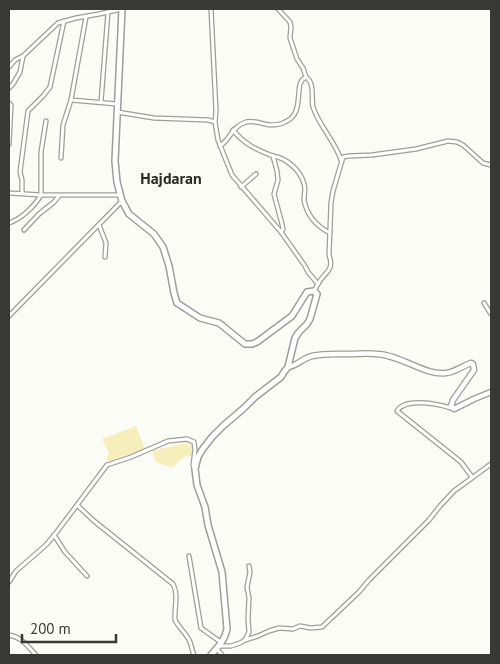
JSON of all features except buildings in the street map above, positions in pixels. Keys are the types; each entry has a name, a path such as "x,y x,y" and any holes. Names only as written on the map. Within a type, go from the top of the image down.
{"main road":[{"path":"122,9 115,161 117,182 122,202 129,214 154,234 163,248 178,303 200,318 219,323 245,344 252,344 292,316 307,292 317,294 310,318 295,338 288,366 281,377 254,397 223,426 212,437 198,457 195,469 197,485 222,572 227,629 226,635 211,655"}],"street":[{"path":"9,67 58,23 122,9"},
{"path":"211,9 215,122 220,146 232,175 281,232 318,284"},
{"path":"278,9 290,22 292,27 290,38 297,59 306,77 309,79 315,111 339,153 341,161"},
{"path":"101,102 108,12"},
{"path":"61,158 64,125 79,61 86,17"},
{"path":"22,193 20,172 28,111 50,87 64,21"},
{"path":"9,88 20,72 23,56"},
{"path":"220,146 233,130 246,122 271,125 289,120 296,113 300,84 306,77"},
{"path":"70,100 118,104"},
{"path":"9,103 11,105 9,144"},
{"path":"117,112 154,118 208,120 215,122"},
{"path":"9,223 21,217 41,195 41,152 46,121"},
{"path":"233,130 244,142 273,156 280,157 292,165 304,181 305,203 312,220 320,228 330,233"},
{"path":"314,292 332,265 329,255 332,191 343,157 416,149 448,141 463,145 483,163 491,165"},
{"path":"273,156 278,180 274,194 283,229 281,232"},
{"path":"241,187 256,174"},
{"path":"9,193 120,195"},
{"path":"24,230 59,195"},
{"path":"9,316 122,202"},
{"path":"99,225 106,243 105,257"},
{"path":"484,303 491,314"},
{"path":"288,366 308,357 328,354 385,355 436,373 454,372 471,363 474,370 450,405 452,408"},
{"path":"472,477 461,462 397,411 401,406 420,403 436,403 454,409 491,392"},
{"path":"9,582 16,571 46,545 78,506 107,465 168,441 187,439 194,442 193,465 195,469"},
{"path":"219,646 231,646 269,630 280,628 293,629 300,626 322,627 429,520 454,491 491,464"},
{"path":"78,506 90,518 173,584 176,588 176,624 191,644 194,655"},
{"path":"54,535 65,552 87,576"},
{"path":"189,556 201,628 219,646 222,655"},
{"path":"245,640 249,632 249,598 247,587 250,572 249,566"},
{"path":"9,635 23,640 36,655"}],"shaded area":[{"path":"136,426 145,449 110,461 106,460 109,453 102,439"},
{"path":"187,442 192,446 192,456 185,456 173,467 156,462 152,451"}],"district":[{"name":"Hajdaran","path":"171,178"}]}
